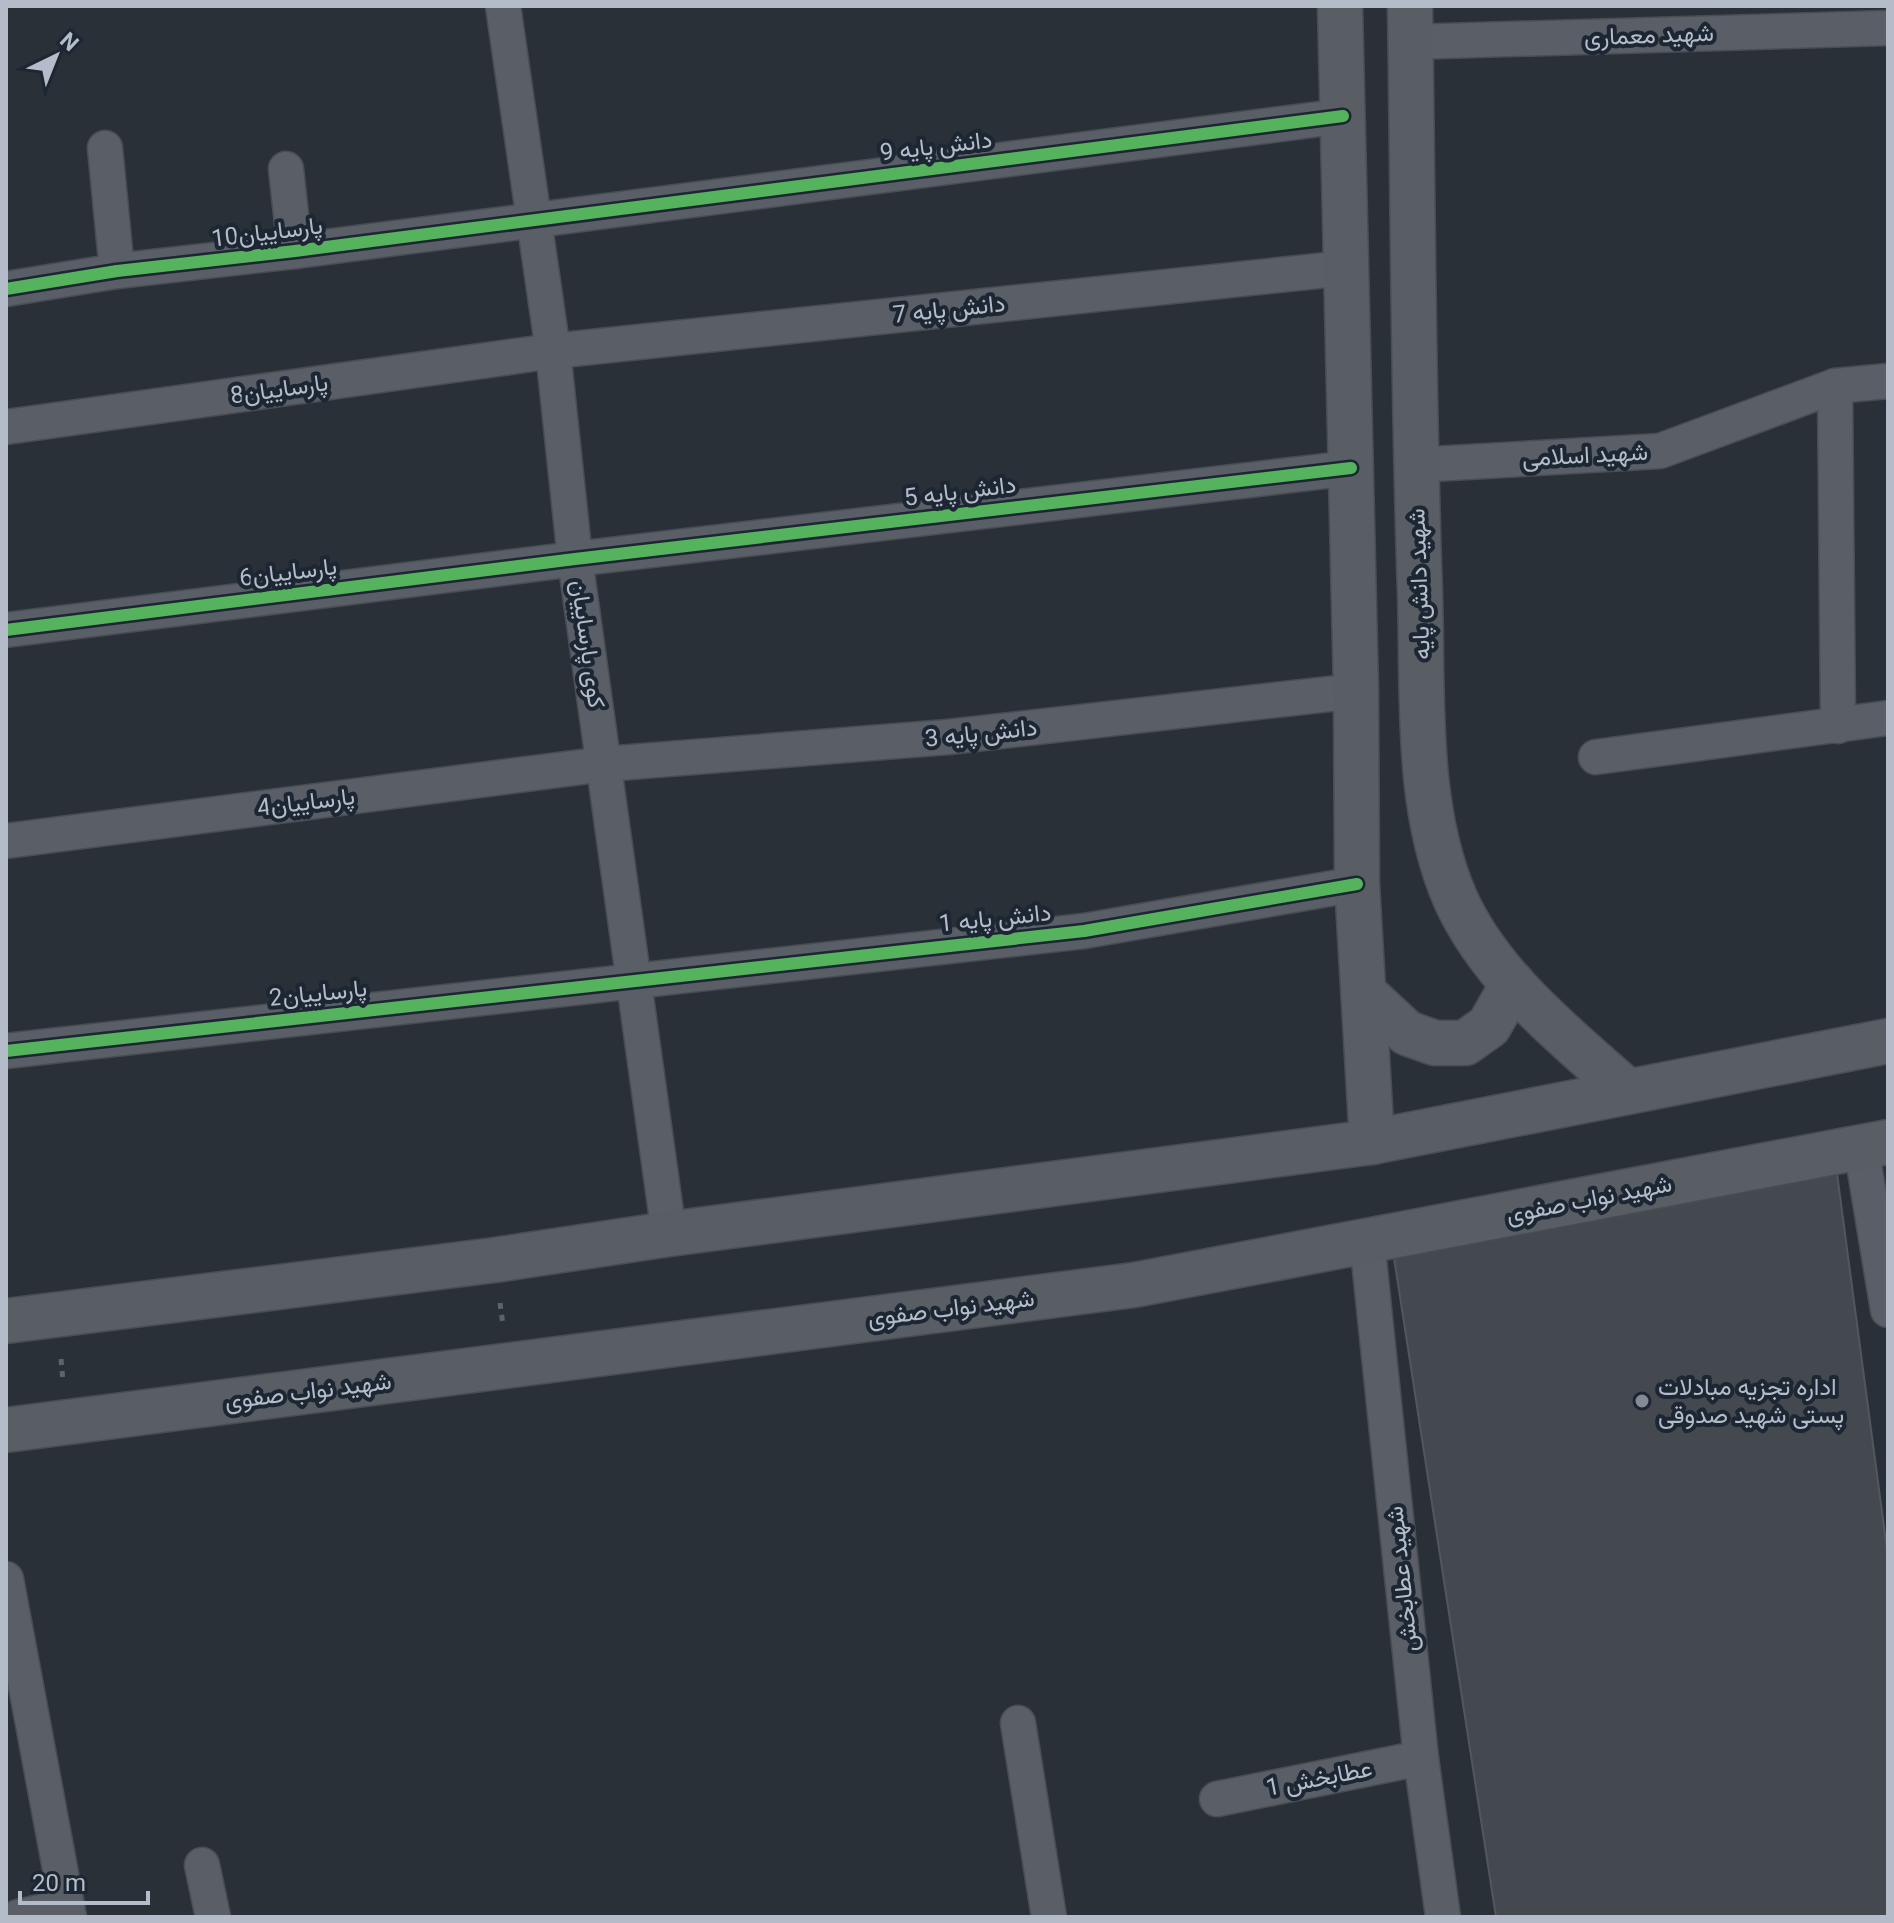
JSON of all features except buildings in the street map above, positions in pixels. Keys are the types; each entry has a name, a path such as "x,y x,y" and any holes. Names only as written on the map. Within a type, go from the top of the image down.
{"main road":[{"path":"1340,6 1356,691 1357,884 1372,1142"},
{"name":"شهید دانش پایه","path":"1410,24 1415,465 1426,785 1446,874 1479,943 1513,984 1627,1091"},
{"path":"1364,993 1407,1033 1435,1043 1465,1043 1489,1026 1513,984"},
{"path":"6,1321 495,1260 669,1234 1372,1142 1888,1041"},
{"name":"شهید نواب صفوی","path":"6,1430 1134,1285 1874,1145"}],"street":[{"name":"کوی پارساییان","path":"504,6 553,351 575,559 669,1234"},
{"name":"شهید معماری","path":"1410,24 1888,28"},
{"name":"دانش پایه 9","path":"534,219 1343,116"},
{"path":"105,148 117,271"},
{"path":"286,169 295,251"},
{"name":"پارساییان10","path":"6,289 117,271 534,219"},
{"name":"دانش پایه 7","path":"553,351 1346,268"},
{"name":"پارساییان8","path":"6,427 553,351"},
{"name":"شهید اسلامی","path":"1415,465 1660,451 1835,386 1888,381"},
{"path":"1835,386 1838,726"},
{"name":"دانش پایه 5","path":"575,559 1351,468"},
{"name":"پارساییان6","path":"6,630 575,559"},
{"name":"دانش پایه 3","path":"605,764 948,737 1356,691"},
{"path":"1596,757 1888,718"},
{"name":"پارساییان4","path":"6,841 605,764"},
{"name":"دانش پایه 1","path":"634,979 1084,931 1357,884"},
{"name":"پارساییان2","path":"6,1051 634,979"},
{"path":"1874,1145 1888,1310"},
{"name":"شهید عطابخش","path":"1367,1241 1421,1758 1443,1917"},
{"path":"6,1579 68,1911 18,1917"},
{"path":"1018,1723 1049,1917"},
{"name":"عطابخش 1","path":"1217,1799 1421,1758"},
{"path":"202,1865 213,1917"}],"path":[{"path":"495,1260 508,1365"},
{"path":"57,1314 67,1422"}],"cycle path":[{"path":"6,289 117,271 295,251 1343,116"},
{"path":"6,630 575,559 1351,468"},
{"path":"6,1051 1084,931 1357,884"}],"place":[{"name":"اداره تجزیه مبادلات پستی شهید صدوقی","path":"1642,1401"}]}
